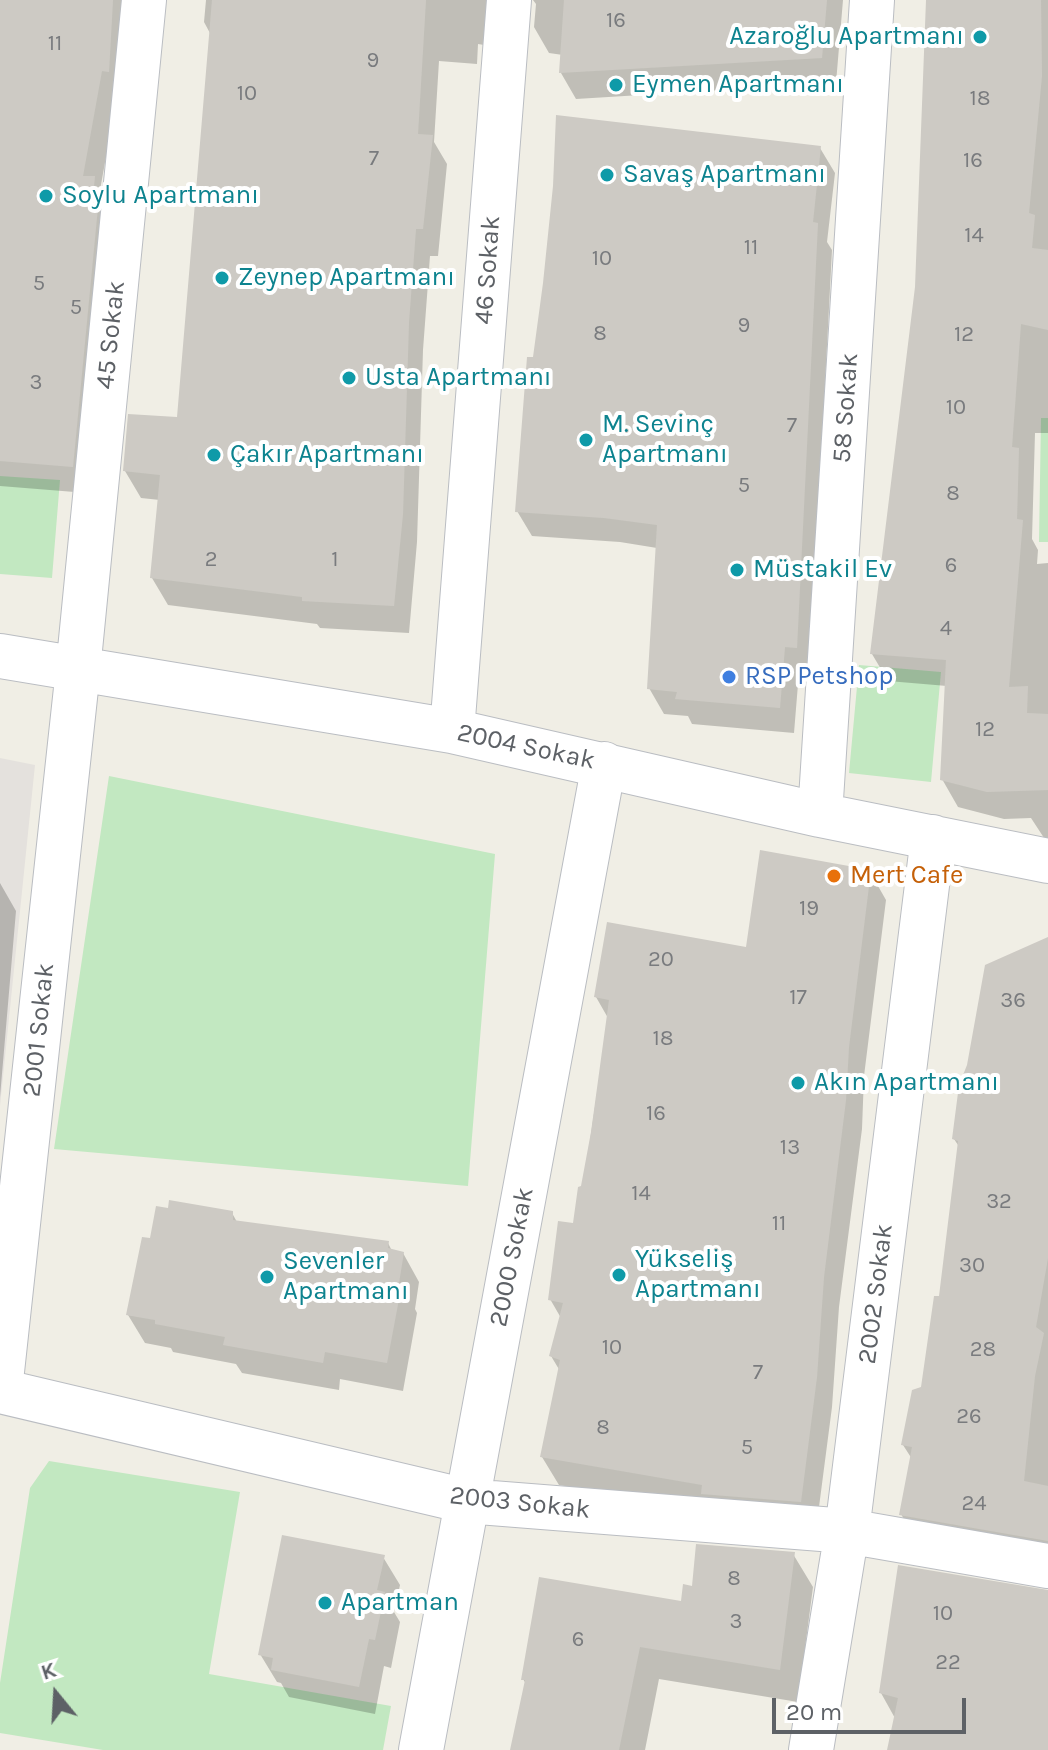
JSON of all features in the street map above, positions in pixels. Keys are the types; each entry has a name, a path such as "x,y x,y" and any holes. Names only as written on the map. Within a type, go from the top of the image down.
{"street":[{"name":"45 Sokak","path":"78,670 144,0"},
{"name":"46 Sokak","path":"452,731 509,0"},
{"name":"58 Sokak","path":"820,815 872,0"},
{"name":"2004 Sokak","path":"0,656 452,731 820,815 1048,861"},
{"name":"2001 Sokak","path":"0,1391 78,670"},
{"name":"2000 Sokak","path":"421,1750 604,764"},
{"name":"2002 Sokak","path":"811,1750 847,1531 933,837"},
{"name":"2003 Sokak","path":"0,1391 466,1501 847,1531 1048,1566"}],"shaded area":[{"path":"0,758 35,765 0,1106"}],"green space":[{"path":"1041,418 1048,418 1048,542 1039,542"},
{"path":"0,476 60,480 52,578 0,574"},
{"path":"859,665 941,672 931,782 849,773"},
{"path":"109,776 495,854 468,1186 54,1149"},
{"path":"49,1461 240,1492 209,1674 391,1706 383,1750 103,1750 0,1733 0,1683 30,1488"}],"building":[{"path":"0,0 113,0 109,72 102,71 83,176 95,176 92,207 98,207 73,467 0,461"},
{"path":"212,0 426,0 418,134 433,135 423,229 416,229 409,322 403,514 394,606 302,601 302,597 150,578 160,475 123,471 128,414 177,417"},
{"path":"564,0 827,0 822,58 559,73"},
{"path":"926,0 1041,0 1042,76 1029,213 1035,215 1032,248 1048,250 1048,330 1021,324 1012,447 1019,448 1017,519 1023,520 1009,687 1028,686 1027,713 1048,714 1048,790 987,792 940,780 946,660 870,654 915,287"},
{"path":"556,115 821,146 813,222 818,223 797,648 785,647 780,708 675,699 677,692 647,689 657,525 515,512 527,357 533,357 543,283 553,186"},
{"path":"760,850 871,870 801,1502 701,1494 702,1485 540,1457 560,1360 549,1356 563,1303 548,1300 558,1221 573,1223 591,1132 609,1000 594,997 607,922 746,947"},
{"path":"1048,937 1048,1258 1036,1327 1044,1333 1035,1376 1024,1481 1048,1486 1048,1541 899,1515 912,1447 901,1445 912,1390 921,1387 934,1296 939,1296 958,1141 952,1139 959,1085 967,1065 985,965"},
{"name":"Sevenler Apartmanı","path":"169,1200 233,1211 233,1220 389,1241 388,1248 404,1252 399,1283 402,1283 387,1363 325,1352 323,1363 223,1345 225,1337 155,1324 155,1320 126,1315 142,1237 150,1238 156,1206 168,1208"},
{"name":"Apartman","path":"282,1535 385,1555 377,1590 385,1592 375,1640 369,1639 359,1687 271,1670 273,1658 258,1655"},
{"path":"696,1544 795,1552 780,1670 640,1647 619,1750 510,1750 525,1680 521,1680 539,1577 681,1601 683,1584 692,1586"},
{"path":"898,1565 1048,1590 1048,1750 887,1750 898,1698 879,1693"}],"place":[{"name":"Azaroğlu Apartmanı","path":"980,37"},
{"name":"Eymen Apartmanı","path":"616,85"},
{"name":"Savaş Apartmanı","path":"607,175"},
{"name":"Soylu Apartmanı","path":"46,196"},
{"name":"Zeynep Apartmanı","path":"222,278"},
{"name":"Usta Apartmanı","path":"349,378"},
{"name":"M. Sevinç Apartmanı","path":"586,440"},
{"name":"Çakır Apartmanı","path":"214,455"},
{"name":"Müstakil Ev","path":"737,570"},
{"name":"RSP Petshop","path":"729,677"},
{"name":"Mert Cafe","path":"834,876"},
{"name":"Akın Apartmanı","path":"798,1083"},
{"name":"Yükseliş Apartmanı","path":"619,1275"},
{"name":"Sevenler Apartmanı","path":"267,1277"},
{"name":"Apartman","path":"325,1603"}]}
